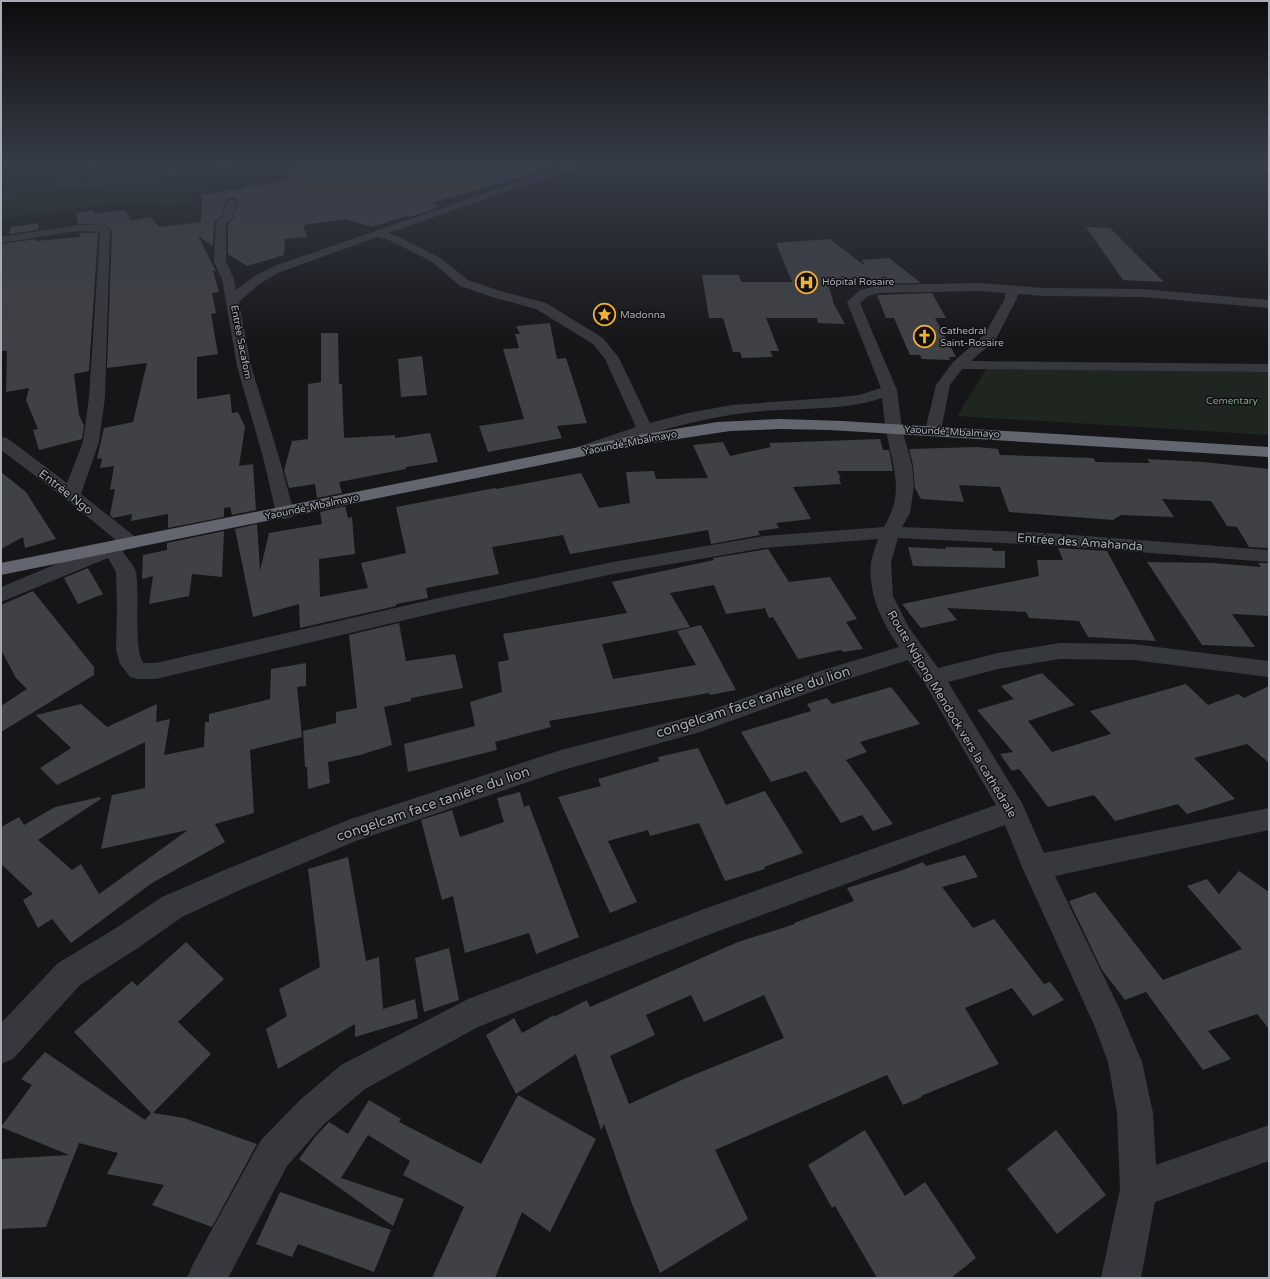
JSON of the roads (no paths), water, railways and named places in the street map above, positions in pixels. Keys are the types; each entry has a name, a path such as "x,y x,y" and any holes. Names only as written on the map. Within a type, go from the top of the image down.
{"highway":[{"name":"Yaoundé-Mbalmayo","path":"1,569 647,439 693,431 742,425 795,424 894,429 1269,452"}],"street":[{"path":"221,224 220,262 228,279 232,301"},
{"name":"Entrée Sacafom","path":"285,513 271,457 244,366 232,301 263,274 407,224"},
{"path":"1,240 78,228 102,228 105,232 97,397 91,442 72,495"},
{"path":"377,234 393,238 435,259 464,283 496,294 541,306 598,341 612,358 645,429"},
{"name":"Route Ndjong Mendock vers la cathédrale","path":"1012,289 979,287 880,289 864,293 853,302 889,390 894,429 903,465 905,486 901,513 890,532 881,562 883,596 898,630 933,678 1013,811 1036,867 1109,1021 1125,1062 1135,1113 1139,1189 1121,1278"},
{"path":"933,431 942,385 958,365 991,336 1011,298 1012,289 1045,292 1142,293 1269,304"},
{"path":"958,365 1269,368"},
{"path":"572,455 645,429 708,414 753,407 840,402 880,395 889,390"},
{"name":"Entrée Ngo","path":"1,442 72,495 121,546 126,572 128,607 127,650 131,664 138,671 156,671 443,604 614,568 764,542 890,532"},
{"name":"Entrée des Amahanda","path":"890,532 1047,539 1269,556"},
{"path":"1,595 73,564 121,546"},
{"name":"congelcam face tanière du lion","path":"1,1047 69,974 127,938 172,907 232,880 348,832 554,762 700,722 828,677 913,651"},
{"path":"933,678 998,661 1060,651 1133,652 1269,669"},
{"path":"207,1278 274,1153 312,1112 353,1077 468,1015 704,923 962,828 1013,811"},
{"path":"1036,867 1269,818"},
{"path":"1139,1189 1269,1143"}],"place":[{"name":"Hôpital Rosaire","path":"806,282"},
{"name":"Madonna","path":"605,315"},
{"name":"Cathedral Saint-Rosaire","path":"924,337"}],"park label":[{"name":"Cementary","path":"1232,401"}]}
